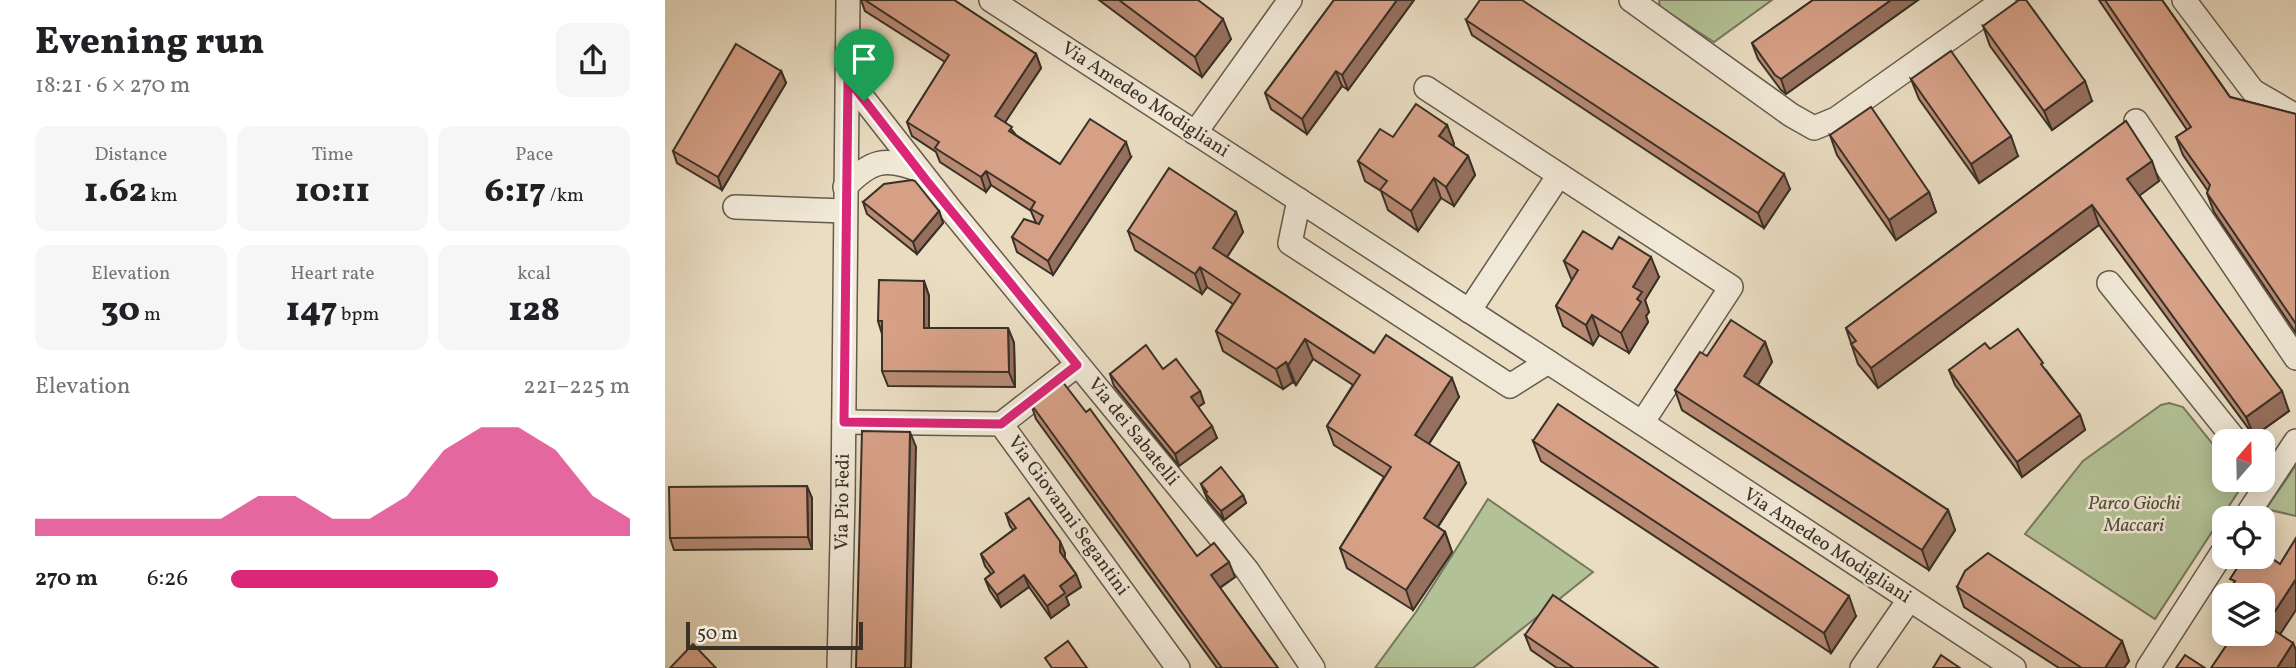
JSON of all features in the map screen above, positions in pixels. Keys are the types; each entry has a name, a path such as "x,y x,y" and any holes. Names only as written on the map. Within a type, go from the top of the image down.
{"street":[{"name":"Via Pio Fedi","path":"839,668 848,0"},
{"name":"Via Amedeo Modigliani","path":"991,0 2014,668"},
{"path":"1195,132 1290,0"},
{"path":"1632,0 1791,115 1814,128 1836,119 2004,0"},
{"path":"2184,0 2253,91 2296,116"},
{"name":"Via dei Sabatelli","path":"848,79 1077,365 1247,570 1313,668"},
{"path":"1426,88 1731,287 1642,423"},
{"path":"2136,121 2296,358"},
{"path":"845,187 864,170 879,162 904,164 919,170"},
{"path":"1469,311 1559,175"},
{"path":"1299,200 1290,243 1510,386 1548,362"},
{"path":"734,207 844,211"},
{"path":"2109,283 2226,429"},
{"path":"1001,424 1077,365"},
{"name":"Via Giovanni Segantini","path":"844,422 1001,424 1178,668"},
{"path":"2275,466 2296,441"},
{"path":"2148,668 2212,569"},
{"path":"1862,668 1909,600"}],"green space":[{"path":"1659,0 1772,0 1714,42 1660,7"},
{"name":"Parco Giochi Maccari","path":"2169,403 2183,407 2212,443 2212,492 2238,492 2229,506 2212,506 2212,532 2155,619 2025,534 2083,461 2161,405"},
{"path":"2296,465 2296,516 2275,511 2275,506 2268,506"},
{"path":"1488,499 1593,572 1473,668 1375,668 1416,612"}],"building":[{"path":"865,0 954,0 1036,54 995,116 1012,127 1009,131 1060,164 1090,119 1126,142 1048,261 1012,237 1024,219 1039,224 1043,216 1031,209 1035,202 986,171 981,177 935,148 939,142 907,122 949,55"},
{"path":"1119,0 1198,0 1223,19 1195,57"},
{"path":"1334,0 1397,0 1342,75 1336,71 1302,119 1265,93"},
{"path":"1480,0 1522,0 1784,174 1758,213 1466,20"},
{"path":"1813,0 1891,0 1781,79 1775,75 1752,43"},
{"path":"2019,0 2026,0 2085,81 2044,111 1983,26"},
{"path":"2105,0 2162,0 2230,97 2296,114 2296,324 2207,193 2210,185 2176,137 2191,127"},
{"path":"736,44 781,71 718,177 673,151"},
{"path":"1951,51 2011,136 1971,164 1911,79"},
{"path":"1416,104 1447,125 1439,136 1468,156 1446,187 1434,178 1411,211 1380,190 1387,181 1358,161 1380,129 1393,137"},
{"path":"1871,107 1929,192 1889,220 1830,135"},
{"path":"2126,121 2152,161 2127,179 2282,391 2246,417 2092,205 1871,368 1851,344 1856,341 1846,328"},
{"path":"1169,168 1236,212 1213,248 1374,353 1386,335 1452,378 1415,435 1459,463 1424,518 1445,532 1406,590 1340,548 1391,467 1327,426 1360,375 1305,339 1288,365 1286,362 1276,369 1216,331 1240,294 1200,267 1195,274 1128,231"},
{"path":"912,180 939,211 913,242 863,202 884,184"},
{"path":"1583,231 1612,249 1619,237 1651,257 1633,287 1642,292 1637,299 1641,302 1621,333 1592,315 1586,325 1556,306 1578,270 1564,261"},
{"path":"879,280 924,281 924,328 1008,328 1009,372 882,371 882,321 878,321"},
{"path":"1731,320 1765,342 1744,376 1948,510 1922,550 1675,390 1700,352 1707,356"},
{"path":"2018,329 2080,415 2017,462 1949,370 1985,343 1990,349"},
{"path":"1146,345 1163,369 1176,359 1200,391 1191,397 1212,426 1175,454 1110,374"},
{"path":"1062,381 1086,412 1090,409 1197,556 1214,543 1229,562 1211,575 1278,668 1222,668 1031,404"},
{"path":"1558,404 1849,596 1824,633 1533,441"},
{"path":"862,431 910,432 905,668 856,668"},
{"path":"1221,467 1243,495 1221,511 1205,493 1207,492 1201,484"},
{"path":"807,486 808,537 670,538 669,487"},
{"path":"1029,498 1060,541 1060,552 1076,574 1060,586 1065,593 1047,606 1024,575 997,595 985,579 994,572 981,554 1016,528 1006,514"},
{"path":"2296,538 2296,579 2275,611 2275,583 2234,583 2235,581 2230,579 2237,569 2275,569 2275,560 2280,564"},
{"path":"1988,553 2122,641 2105,668 2082,668 1957,587 1965,571"},
{"path":"1553,595 1658,668 1574,668 1525,635"},
{"path":"2275,631 2293,643 2277,668 2211,668 2226,646 2275,646"},
{"path":"1068,641 1087,668 1052,668 1045,658"},
{"path":"693,644 716,668 670,668"},
{"path":"1941,655 1960,668 1933,668"},
{"path":"2185,655 2205,668 2176,668"}],"route":[{"path":"848,79 864,101 1077,365 1001,424 844,422 844,211 848,79"}]}
